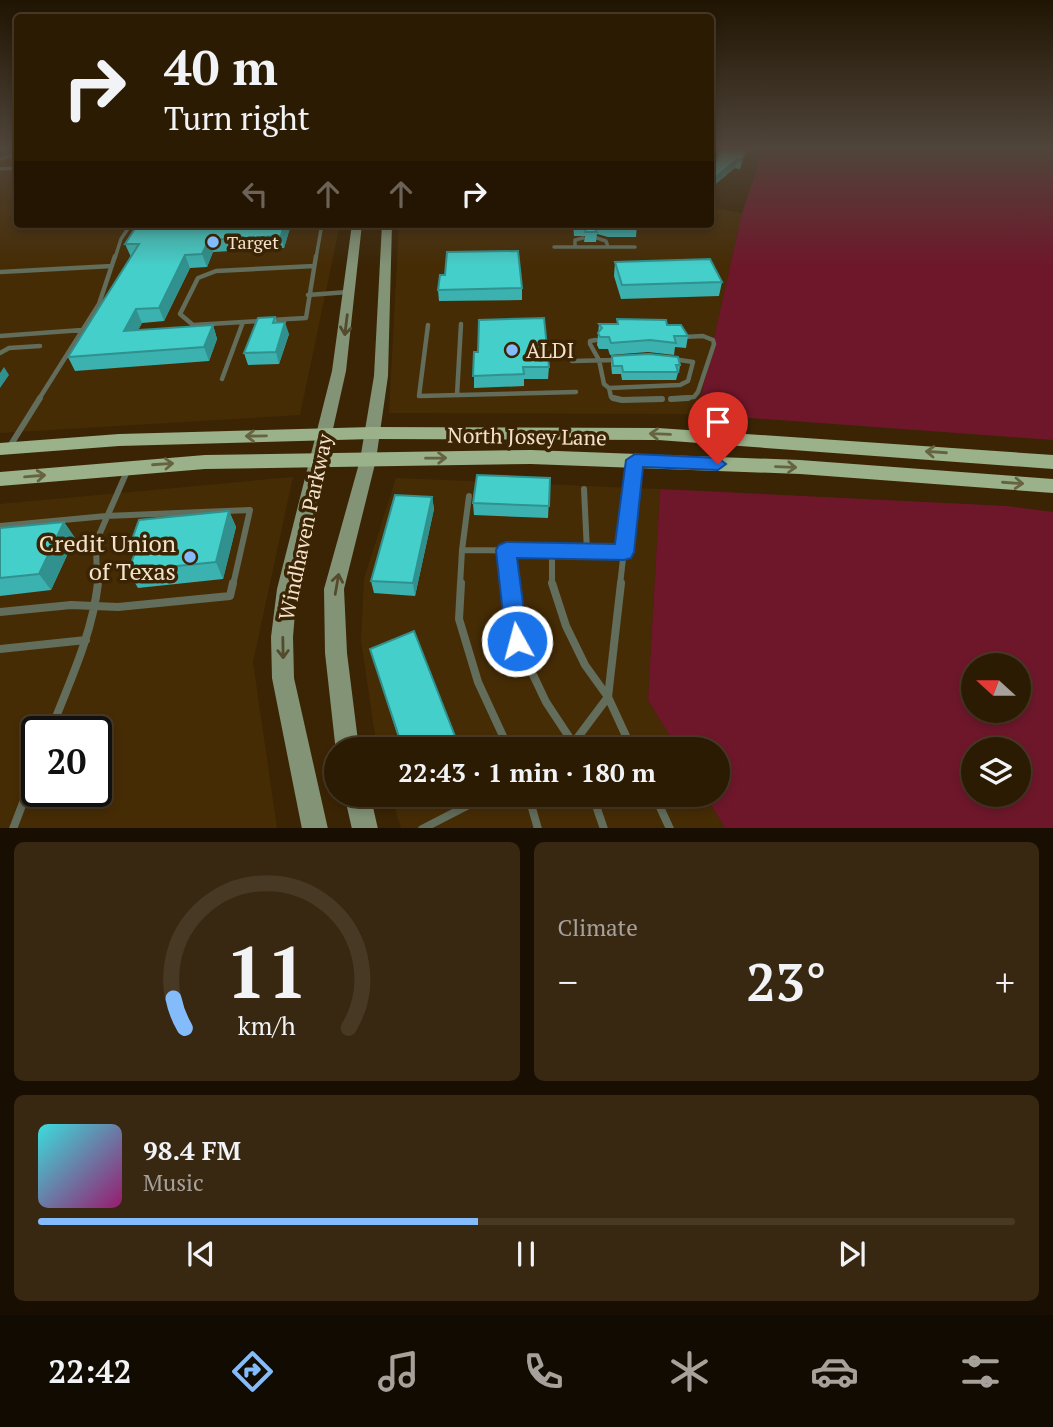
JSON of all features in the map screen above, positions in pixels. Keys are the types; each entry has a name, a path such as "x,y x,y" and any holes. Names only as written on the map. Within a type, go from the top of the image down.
{"main road":[{"name":"Windhaven Parkway","path":"315,828 283,678 282,637 288,589 339,371 348,292 371,230"},
{"name":"Windhaven Parkway","path":"346,737 336,653 334,589 368,460 381,376 371,230"},
{"name":"North Josey Lane","path":"4,449 119,440 324,434 658,434 1053,462"},
{"name":"North Josey Lane","path":"0,479 205,461 531,457 800,467 1053,486"},
{"path":"361,807 365,828"}],"lane":[{"path":"4,449 99,304 121,239 128,228"},
{"path":"314,266 216,271 198,278 180,314 193,325 306,318 321,228"},
{"path":"575,247 575,240 583,238"},
{"path":"597,238 606,241 608,247"},
{"path":"554,247 635,247"},
{"path":"0,272 112,266"},
{"path":"309,295 348,292"},
{"path":"222,379 243,322"},
{"path":"457,395 461,324"},
{"path":"428,325 419,396 576,392"},
{"path":"0,336 82,330"},
{"path":"670,398 695,397 714,344 713,340 703,336 684,337"},
{"path":"596,340 590,341 590,344 599,360 604,384 609,388 611,397 622,400 662,399"},
{"path":"0,353 9,348 40,346"},
{"path":"609,388 680,385 688,381 693,362 665,359"},
{"path":"572,361 625,360"},
{"path":"581,737 608,697 635,460"},
{"path":"56,716 86,640 95,607 98,579 96,542 129,467"},
{"path":"584,489 587,551"},
{"path":"469,496 462,550 459,619 478,682 503,737"},
{"path":"0,526 106,516 250,510 230,596 0,612"},
{"path":"462,550 624,552"},
{"path":"506,550 517,641 546,702 567,737"},
{"path":"552,551 552,584 566,626 585,665 608,697 626,737"},
{"path":"0,649 86,640"},
{"path":"13,828 21,807"},
{"path":"422,828 463,807"},
{"path":"531,807 538,828"},
{"path":"597,807 604,828"},
{"path":"660,807 670,828"}],"shaded area":[{"path":"0,189 14,189 14,228 339,228 300,415 0,433"},
{"path":"750,189 1053,189 1053,440 697,414 742,213"},
{"path":"714,208 742,213 697,414 389,413 399,228 714,228"},
{"path":"293,477 253,662 277,828 0,828 0,504"},
{"path":"396,478 660,489 648,700 671,737 375,737 361,640 364,579"},
{"path":"660,489 1007,506 1053,512 1053,828 725,828 712,807 730,807 730,737 671,737 648,700"},
{"path":"395,807 712,807 725,828 401,828"}],"building":[{"path":"135,228 283,228 281,236 209,240 202,254 185,255 159,308 136,309 124,331 213,325 204,347 68,357 139,244 125,244"},
{"path":"586,228 594,228 597,232 585,232"},
{"path":"518,251 522,288 438,290 440,275 445,275 447,252"},
{"path":"710,259 722,282 622,285 615,262"},
{"path":"275,317 273,323 285,322 276,352 244,353 258,318"},
{"name":"ALDI","path":"544,318 549,367 523,367 524,374 473,376 474,352 478,352 479,320"},
{"path":"617,319 666,320 667,325 681,325 688,336 674,336 676,343 650,340 611,343 609,337 600,337 598,333 602,328 599,324 618,324"},
{"path":"649,354 678,357 678,372 623,372 622,366 613,366 612,356"},
{"path":"477,475 550,478 549,506 473,503"},
{"path":"395,495 432,497 413,583 371,581"},
{"path":"229,511 216,562 128,571 138,545 130,545 139,520"},
{"path":"64,522 39,574 0,578 0,528"},
{"path":"414,631 455,737 399,737 370,649"}],"place":[{"name":"Target","path":"213,242"},
{"name":"ALDI","path":"512,350"},
{"name":"Credit Union of Texas","path":"190,557"}],"route":[{"path":"517,641 506,550 624,552 635,460 718,464"}]}
